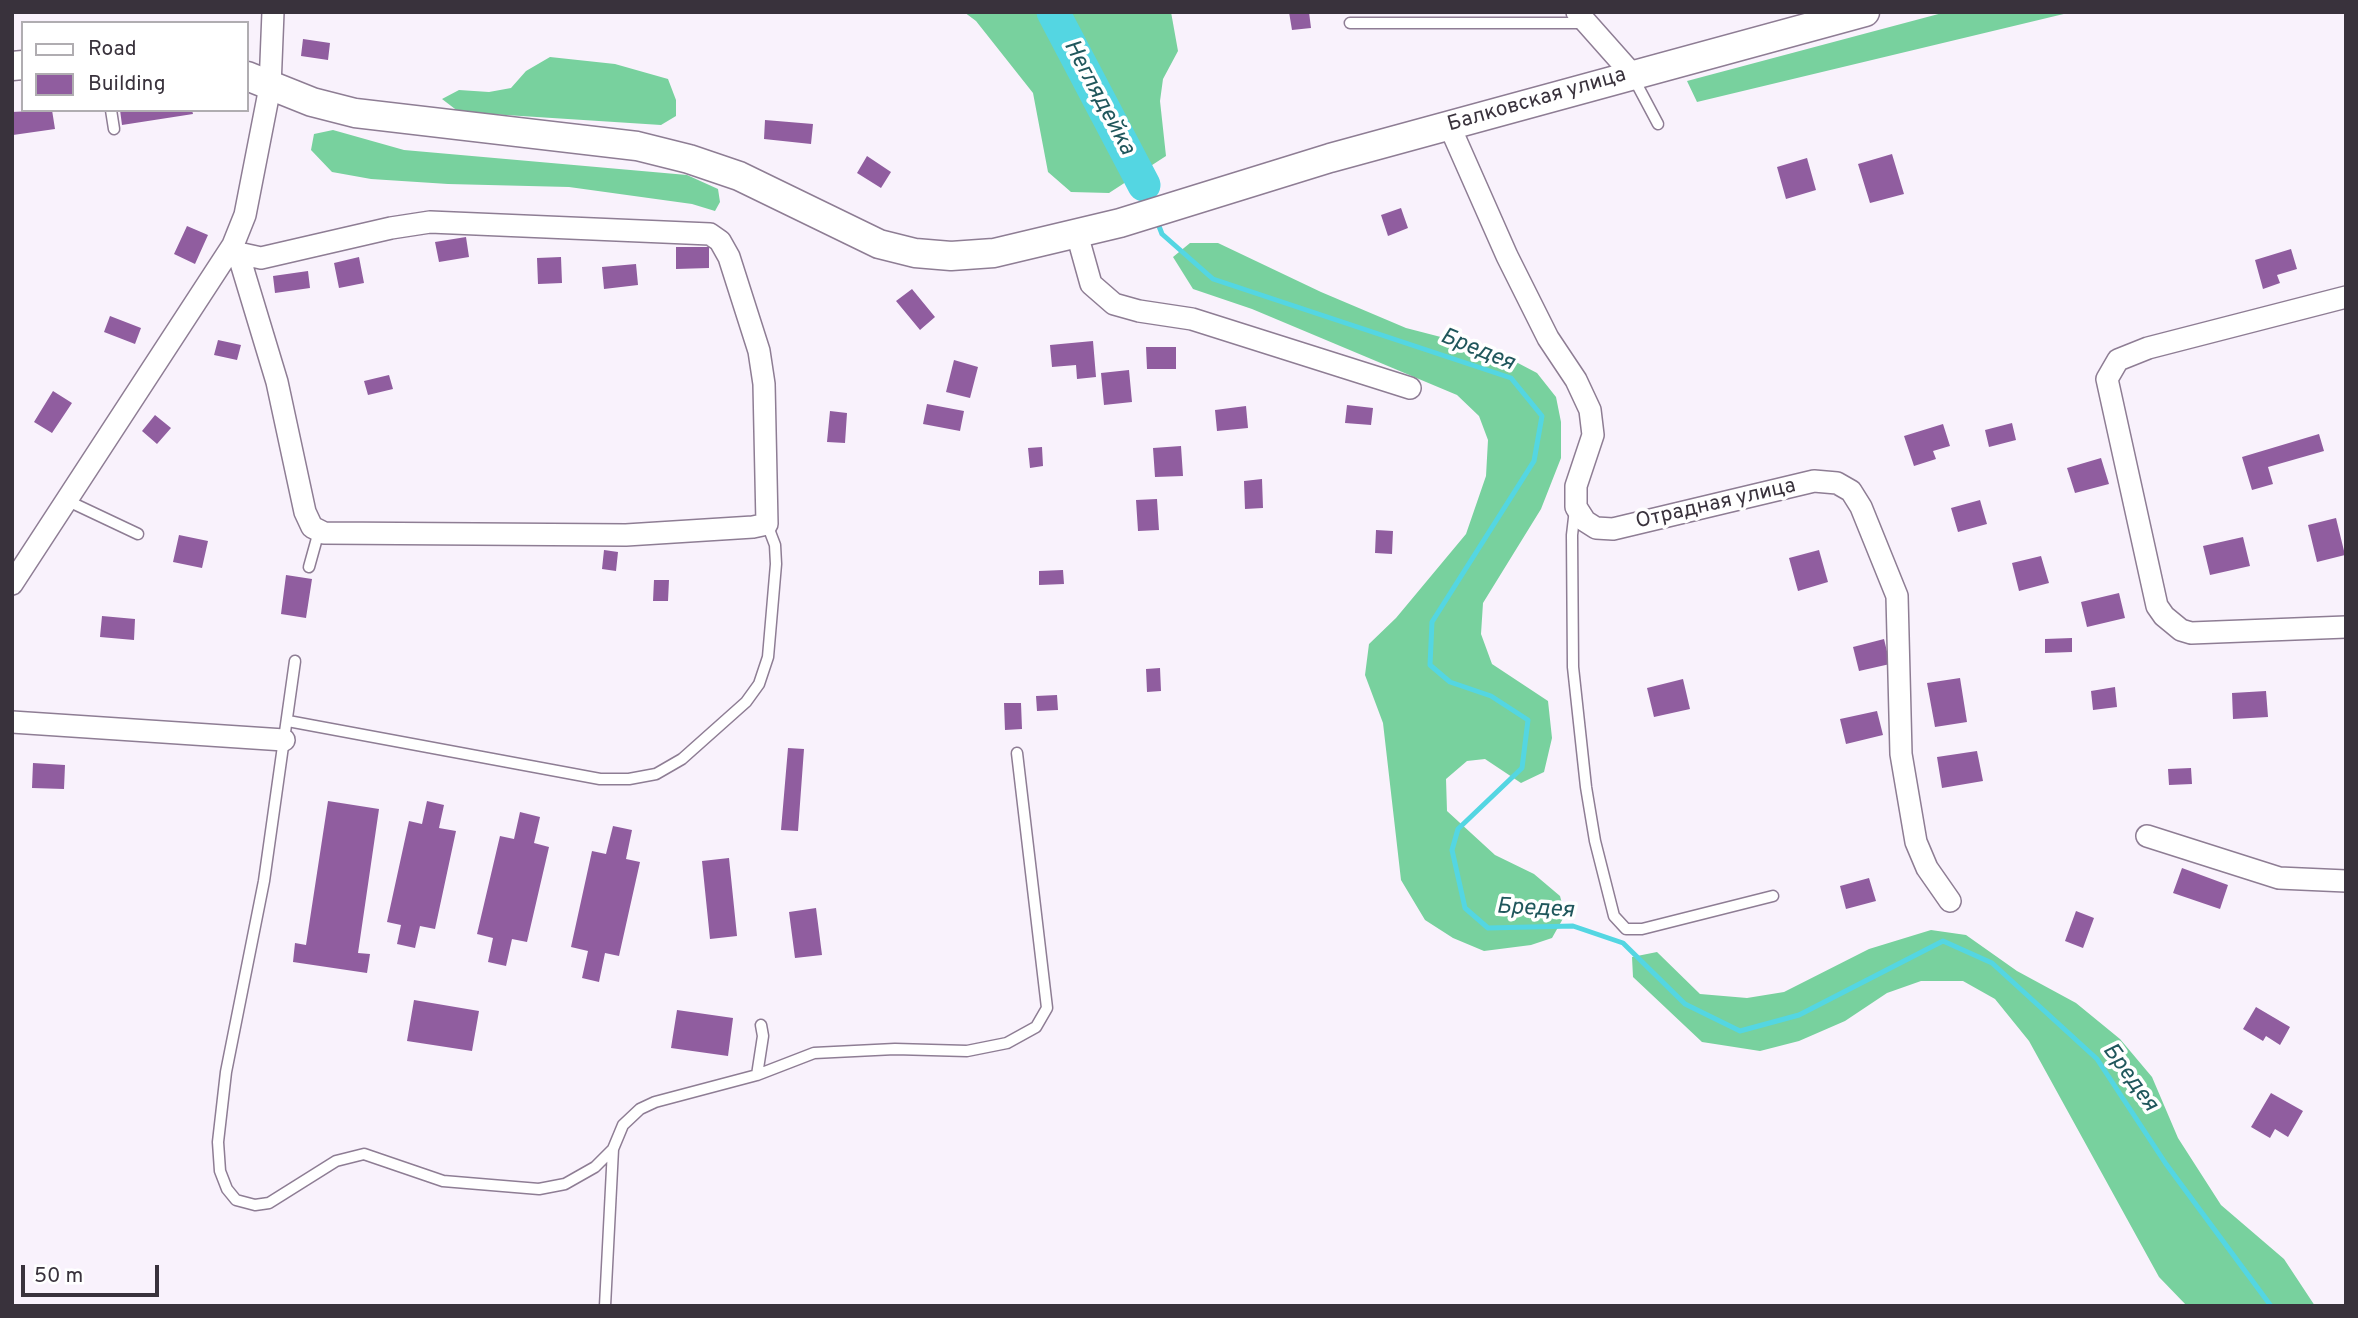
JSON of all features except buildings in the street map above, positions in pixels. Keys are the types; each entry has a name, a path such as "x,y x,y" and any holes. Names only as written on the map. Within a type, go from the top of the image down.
{"main road":[{"name":"Балковская улица","path":"258,81 355,113 637,146 689,159 738,176 879,244 915,253 951,256 994,253 1120,223 1210,194 1632,74 1865,12"}],"street":[{"path":"12,584 236,249 245,215 258,81 273,12"},
{"path":"1582,17 1632,74"},
{"path":"1450,127 1542,326 1576,380 1590,410 1593,435 1576,485 1576,506"},
{"path":"430,222 710,234 720,241 729,257 759,351 764,384 767,524 626,535 319,531 312,527 305,512 277,382 236,249 261,258 391,228 430,222"},
{"path":"1077,234 1091,284 1114,304 1139,311 1192,319 1410,388"},
{"path":"2346,297 2148,348 2118,360 2107,379 2157,606 2164,616 2180,630 2191,633 2346,627"},
{"name":"Отрадная улица","path":"1576,506 1585,522 1596,528 1613,529 1814,481 1837,483 1851,491 1861,507 1898,596 1901,754 1916,842 1927,868 1950,901"},
{"path":"12,722 286,730"},
{"path":"2147,835 2286,880 2346,881"}],"lane":[{"path":"1350,23 1582,17"},
{"path":"1632,74 1658,124"},
{"path":"111,112 114,129"},
{"path":"66,500 138,534"},
{"path":"1576,506 1572,536 1573,667 1588,800 1614,916 1626,929 1642,929 1773,896"},
{"path":"286,730 600,779 629,779 656,774 682,759 746,702 759,684 768,657 776,564 775,545 767,524"},
{"path":"309,567 319,531"},
{"path":"295,661 264,881 226,1072 218,1142 220,1171 227,1189 236,1200 255,1205 269,1203 336,1161 364,1154 443,1181 539,1189 565,1184 595,1167 613,1149"},
{"path":"605,1306 613,1149 623,1125 640,1109 757,1075 814,1053 895,1049 967,1051 1007,1043 1036,1027 1047,1008 1017,753"},
{"path":"757,1075 763,1036 761,1025"}],"green space":[{"path":"964,12 1171,12 1178,51 1163,79 1160,101 1166,156 1109,193 1071,192 1048,172 1033,93 976,21"},
{"path":"1946,12 2072,12 1697,102 1687,81"},
{"path":"550,57 615,64 668,79 676,100 676,116 661,125 459,112 442,99 459,90 489,92 511,88 526,71"},
{"path":"333,130 404,150 687,175 718,189 720,202 715,211 692,204 569,187 448,184 371,179 332,172 311,150 314,134"},
{"path":"1190,243 1218,243 1321,292 1406,328 1495,351 1537,373 1556,397 1561,422 1561,458 1541,509 1483,603 1481,634 1492,664 1548,701 1552,738 1544,772 1521,783 1485,759 1467,761 1446,779 1447,811 1495,855 1534,874 1560,896 1565,915 1552,938 1531,945 1484,951 1453,938 1425,920 1401,880 1383,723 1365,675 1369,644 1396,618 1466,534 1486,476 1488,440 1479,416 1457,395 1252,309 1193,289 1173,257"},
{"path":"1931,930 1966,935 2017,971 2076,1003 2120,1039 2152,1077 2178,1138 2221,1205 2284,1259 2315,1306 2187,1306 2159,1277 2029,1041 1995,999 1963,981 1921,981 1887,993 1845,1021 1799,1041 1760,1051 1702,1042 1633,977 1632,957 1657,952 1700,994 1747,998 1784,992 1869,949"}],"waterway":[{"name":"Неглядейка","path":"1053,12 1144,185"},
{"name":"Бредея","path":"1144,185 1151,205"},
{"name":"Бредея","path":"1157,221 1162,234 1213,279 1511,378 1542,416 1534,461 1432,622 1430,665 1450,682 1491,696 1528,720 1522,768 1458,829 1452,850 1465,908 1488,928 1573,926 1623,943 1685,1004 1740,1031 1799,1015 1943,941 1992,963 2097,1059 2166,1164 2271,1306"}]}
